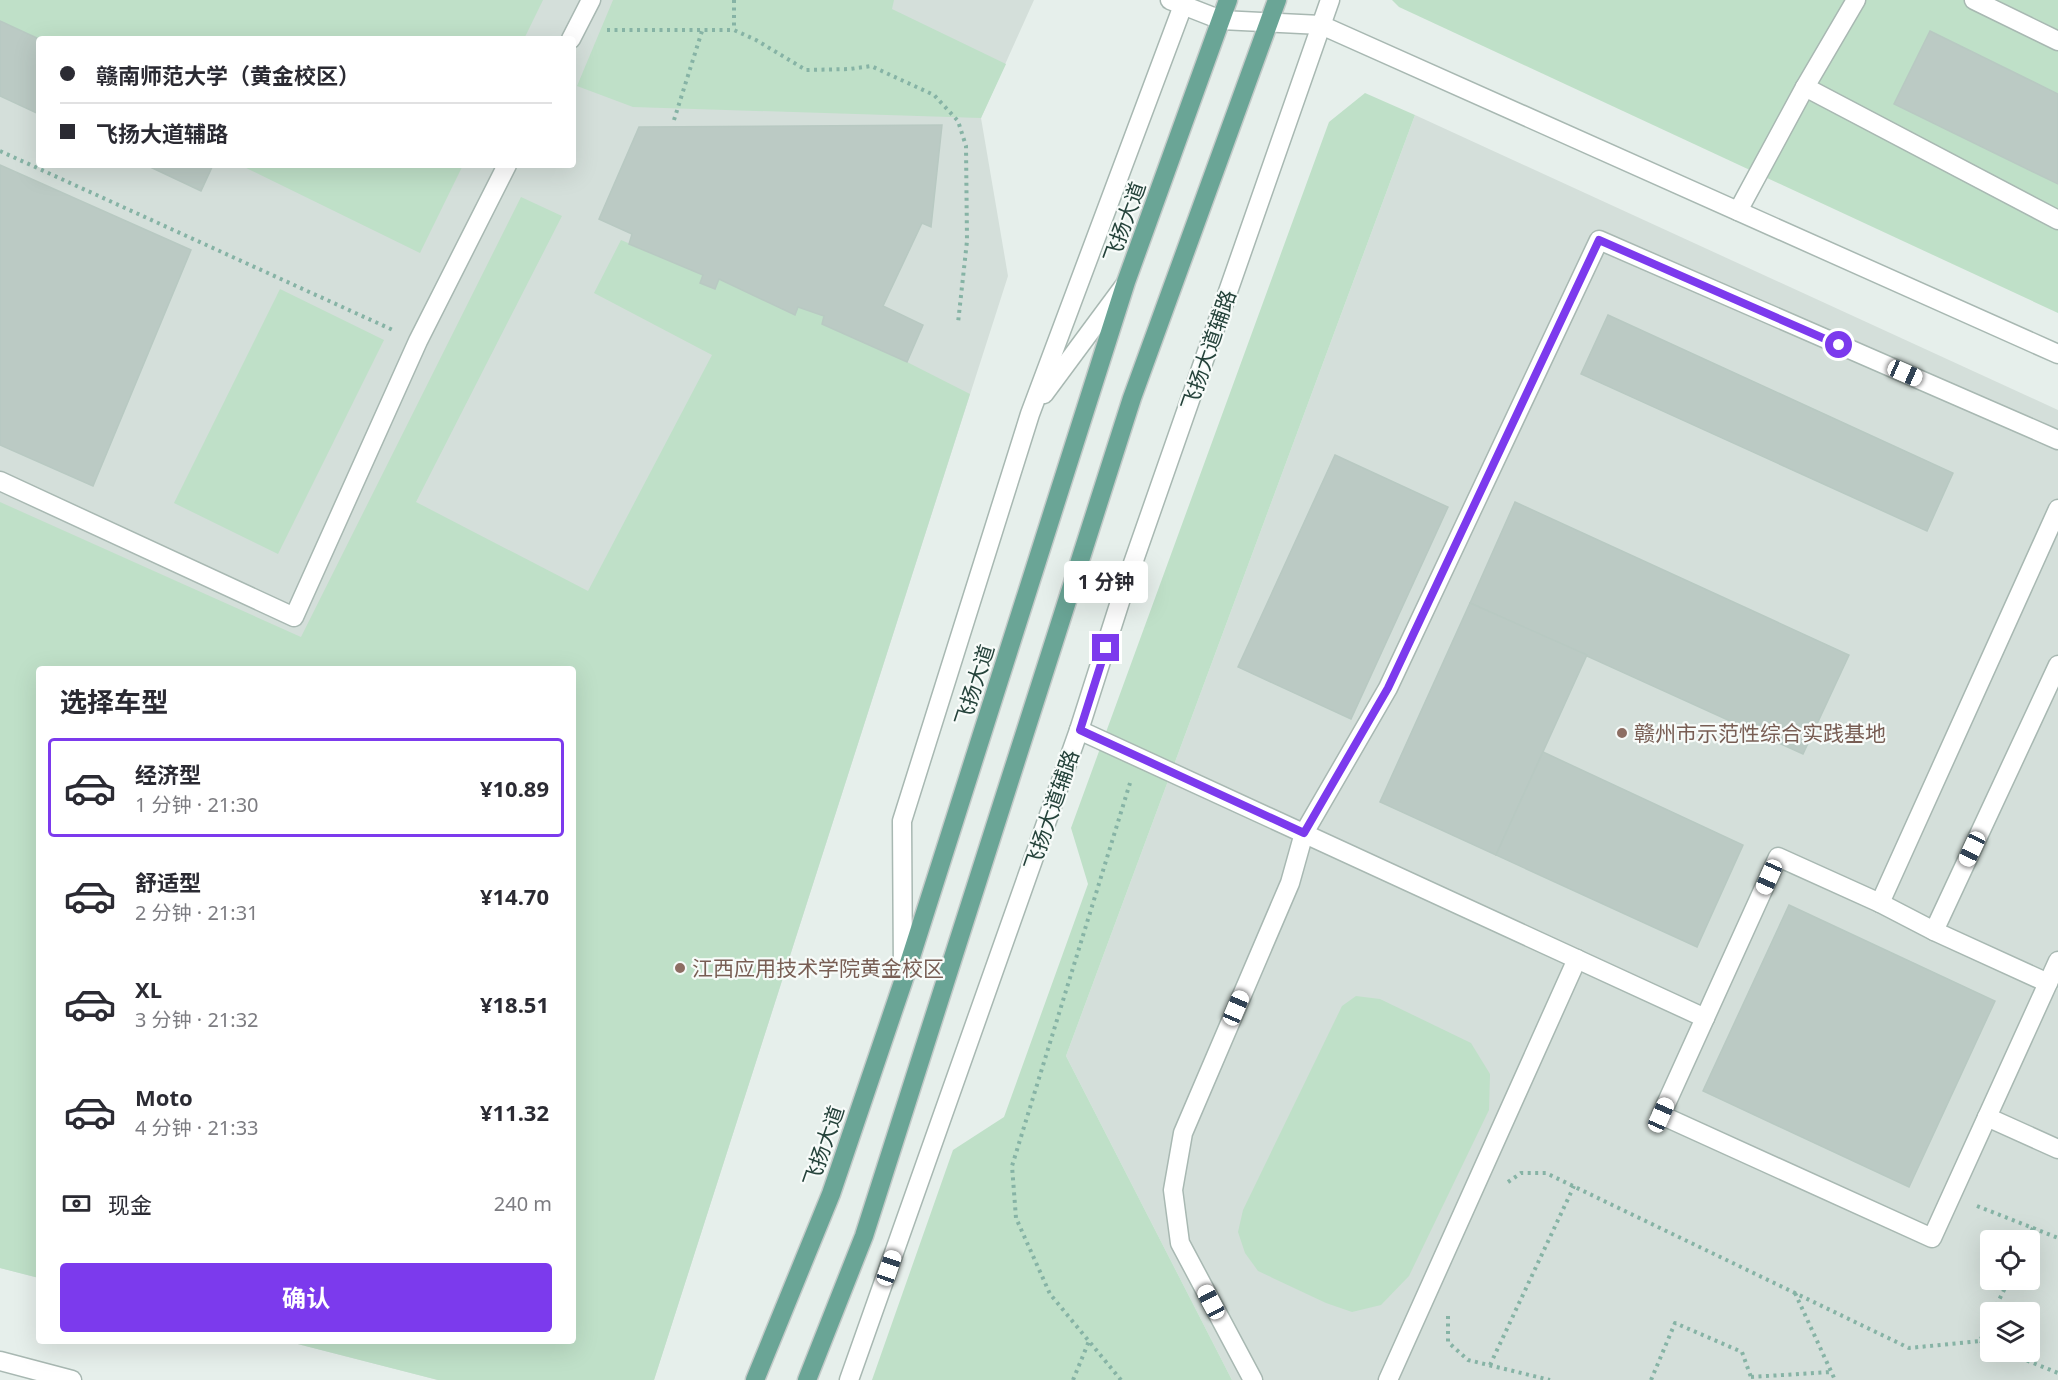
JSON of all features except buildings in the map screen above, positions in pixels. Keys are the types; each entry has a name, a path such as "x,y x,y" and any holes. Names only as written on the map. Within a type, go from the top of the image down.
{"main road":[{"name":"飞扬大道","path":"755,1380 831,1194 903,982 1126,282 1228,0"},
{"path":"807,1380 868,1224 1132,399 1277,0"}],"street":[{"path":"574,34 591,0"},
{"name":"飞扬大道辅路","path":"849,1380 1080,730 1125,586 1330,0"},
{"path":"1738,211 1805,87 1856,0"},
{"path":"1974,0 2058,41"},
{"path":"903,982 902,821 1030,414 1180,2 1221,20 1321,25 2058,354"},
{"path":"1805,87 2058,220"},
{"path":"0,481 294,617 418,341 505,168"},
{"path":"1253,1380 1180,1243 1173,1190 1183,1133 1290,883 1304,833 1388,688 1599,240 2058,440"},
{"path":"1030,414 1126,282"},
{"path":"1880,903 2058,509"},
{"path":"1934,931 2058,665"},
{"path":"1080,730 1705,1018"},
{"path":"2048,983 1778,857 1661,1115 1932,1238 2048,983 2058,960"},
{"path":"1388,1380 1577,959"},
{"path":"1987,1117 2058,1149"},
{"path":"0,1361 72,1380"}],"path":[{"path":"734,0 734,30"},
{"path":"574,34 734,30 756,40 806,70 871,66 934,95 958,121 966,146 967,241 958,323"},
{"path":"674,120 702,31"},
{"path":"0,150 36,166"},
{"path":"39,168 418,341"},
{"path":"1121,1380 1050,1294 1016,1218 1012,1166 1138,757"},
{"path":"1506,1183 1521,1173 1546,1173 1909,1348 1980,1341"},
{"path":"1490,1365 1574,1186"},
{"path":"1951,1196 2058,1238"},
{"path":"1794,1292 1835,1380"},
{"path":"1448,1311 1448,1342 1468,1360 1550,1380"},
{"path":"1651,1380 1675,1323 1742,1352 1751,1378 1831,1372"},
{"path":"1073,1380 1089,1341"},
{"path":"2031,1362 2058,1373"}],"shaded area":[{"name":"江西应用技术学院黄金校区","path":"0,0 1034,0 981,118 1008,276 654,1380 438,1380 298,1344 576,1344 576,666 36,666 36,1277 0,1268"},
{"name":"赣州市示范性综合实践基地","path":"1415,115 2058,410 2058,1380 1232,1380 1066,1056"}],"green space":[{"path":"0,0 543,0 525,36 36,38 0,21"},
{"path":"613,0 894,0 892,9 1006,64 981,118 633,107 577,86"},
{"path":"1392,0 2058,0 2058,313 1399,7"},
{"path":"1365,93 1415,115 1066,1056 1232,1380 872,1380 953,1150 1004,1117 1088,884 1071,828 1329,122"},
{"path":"246,168 462,168 420,253"},
{"path":"521,197 562,216 416,502 588,591 712,355 594,293 621,240 703,275 700,283 715,289 719,279 795,315 798,307 824,316 822,324 907,362 970,394 654,1380 438,1380 298,1344 576,1344 576,666 36,666 36,1277 0,1268 0,502 301,637"},
{"path":"280,289 384,340 278,554 174,503"},
{"path":"1356,996 1380,999 1471,1043 1490,1074 1489,1110 1409,1276 1381,1305 1352,1312 1326,1303 1258,1271 1245,1253 1238,1232 1243,1210 1342,1006"}],"place":[{"name":"赣州市示范性综合实践基地","path":"1622,733"},
{"name":"江西应用技术学院黄金校区","path":"680,968"}],"route":[{"path":"1106,648 1080,730 1304,833 1388,688 1599,240 1839,345"}]}
